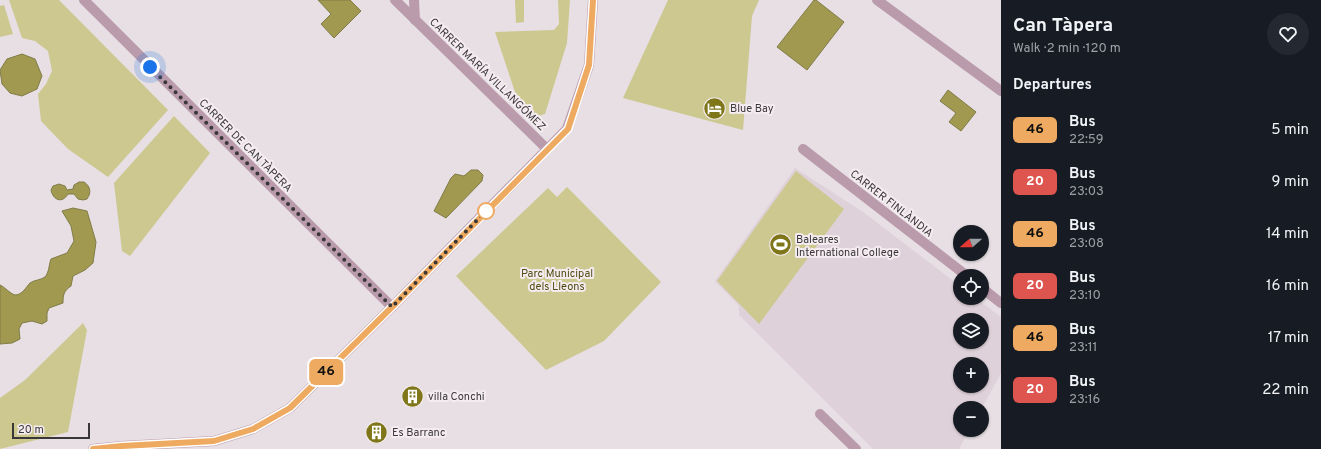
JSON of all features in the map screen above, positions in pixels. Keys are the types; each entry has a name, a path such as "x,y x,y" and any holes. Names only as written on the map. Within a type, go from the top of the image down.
{"street":[{"name":"CARRER DE CAN TÀPERA","path":"84,0 392,307"},
{"name":"CARRER MARÍA VILLANGÓMEZ","path":"395,0 547,149"},
{"path":"414,0 415,20"},
{"path":"93,449 214,441 253,429 290,408 568,129 589,65 593,0"},
{"path":"877,0 1001,91"},
{"name":"CARRER FINLÀNDIA","path":"803,149 958,269"},
{"path":"989,294 1001,303"},
{"path":"820,414 856,449"}],"shaded area":[{"path":"318,0 350,0 361,11 334,38 321,24 331,14"},
{"path":"814,0 844,22 807,70 777,47"},
{"path":"22,54 35,59 42,76 37,89 22,96 10,93 2,84 0,70 7,59"},
{"path":"948,90 976,112 961,131 949,122 956,113 940,101"},
{"name":"Baleares International College","path":"795,168 863,212 953,281 953,305 985,305 1001,317 1001,373 986,401 953,401 953,437 965,437 959,449 873,449 739,315 739,306 715,281"},
{"path":"471,170 478,170 483,175 482,181 446,218 434,211 451,178 455,174 464,176"},
{"path":"79,182 84,182 89,187 90,192 87,199 78,199 74,194 68,194 63,199 58,200 52,193 51,190 53,186 59,184 65,186 67,190 73,189 74,185"},
{"path":"73,208 87,211 96,242 93,263 85,270 73,276 71,286 64,293 63,303 49,308 47,313 47,321 42,324 32,321 22,323 19,329 20,339 12,343 0,344 0,285 12,294 16,295 22,292 33,281 45,277 51,259 67,253 74,241 71,226 62,211"}],"green space":[{"path":"9,0 59,0 168,110 108,177 68,149 41,121 38,94 46,84 52,71 48,51 35,41 22,38"},
{"path":"515,0 524,0 524,22 516,23"},
{"path":"558,0 570,0 567,43 545,114 535,117 517,98 495,32 554,30 559,24"},
{"path":"668,0 759,0 752,16 743,130 623,98"},
{"path":"4,5 13,34 0,37 0,6"},
{"path":"174,116 210,153 130,256 122,251 114,183"},
{"name":"Baleares International College","path":"796,171 844,209 759,324 717,281"},
{"name":"Parc Municipal dels Lleons","path":"567,187 661,282 604,341 546,370 456,276 548,188 557,197"},
{"path":"83,323 87,330 68,432 0,449 0,398 25,380"}],"bus line":[{"name":"46","path":"93,449 214,441 253,429 290,408 568,129 589,65 593,0"}],"place":[{"name":"Blue Bay","path":"714,108"},
{"name":"Baleares International College","path":"780,245"},
{"name":"villa Conchi","path":"412,396"},
{"name":"Es Barranc","path":"376,432"}],"route":[{"path":"150,67 392,307 486,211"}]}
